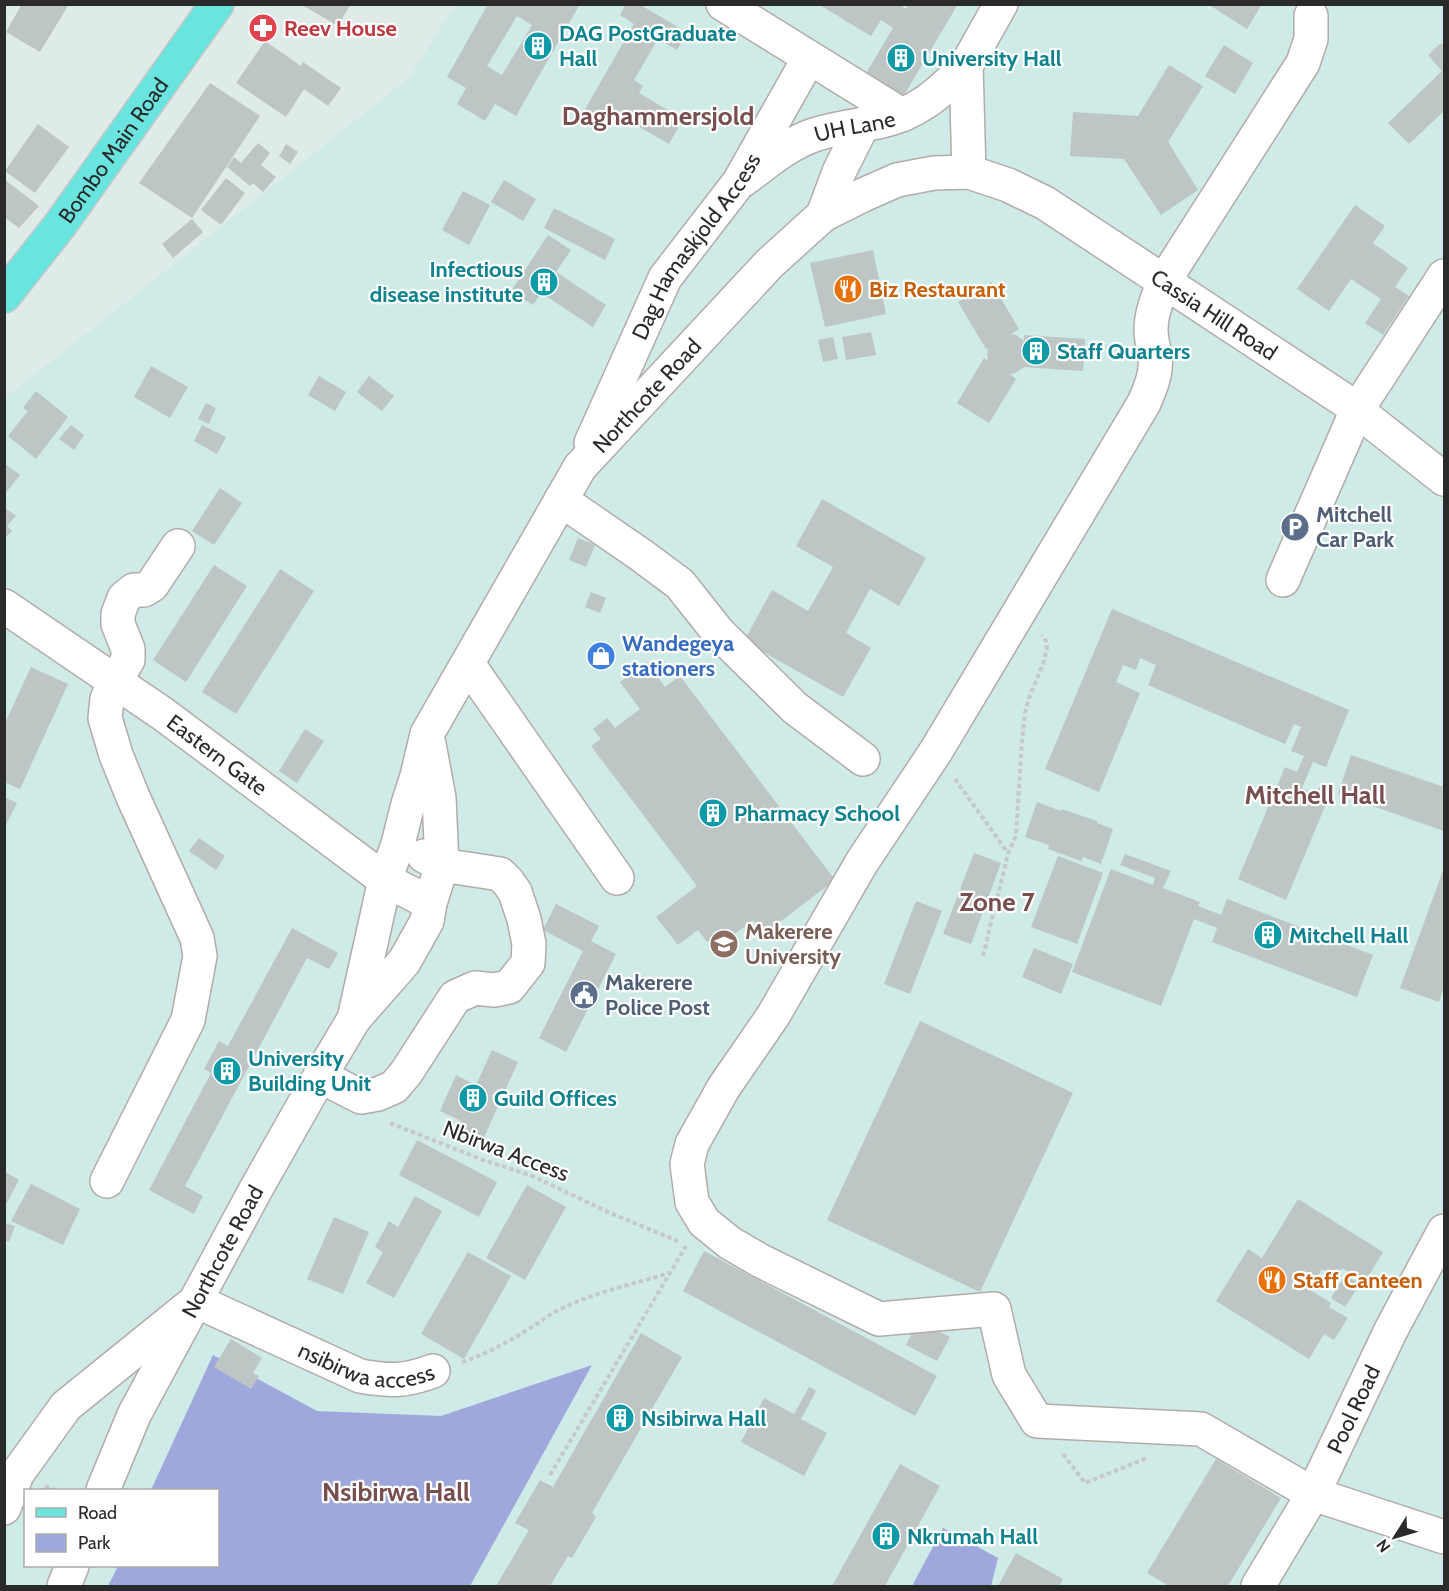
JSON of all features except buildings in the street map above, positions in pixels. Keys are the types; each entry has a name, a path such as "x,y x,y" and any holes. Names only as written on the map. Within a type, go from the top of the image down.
{"main road":[{"name":"Bombo Main Road","path":"4,296 60,225 218,4"}],"lane":[{"path":"723,4 902,115"},
{"name":"UH Lane","path":"739,182 812,135 902,115 922,106 947,86 966,66 1001,4"},
{"path":"1311,16 1311,39 1303,63 1164,281 1155,305 1150,331 1155,372 1144,403 936,751 862,862 772,1016 724,1087 692,1144 687,1164 692,1202 704,1222 730,1243 761,1261 879,1319 994,1309 1009,1375 1037,1420 1201,1429 1314,1494 1444,1538"},
{"name":"Dag Hamaskjold Access","path":"580,467 665,278 739,182 809,58"},
{"path":"966,66 969,172"},
{"path":"823,215 839,172 862,124"},
{"name":"Cassia Hill Road","path":"969,172 1008,185 1045,203 1344,400 1444,479"},
{"name":"Northcote Road","path":"354,1019 385,880 398,844 427,734 580,467 770,263 823,215 897,180 934,173 969,172"},
{"path":"1283,580 1357,410 1444,276"},
{"path":"561,500 680,584 718,632 795,708 863,759"},
{"path":"107,1181 188,1020 200,956 196,938 116,755 105,718 107,699 114,682 128,660 128,649 118,624 118,614 124,598 134,590 144,590 152,585 178,546"},
{"name":"Eastern Gate","path":"5,607 163,714 385,880 430,903"},
{"path":"468,664 617,878"},
{"name":"Northcote Road","path":"104,1489 134,1415 320,1076 354,1019 404,963 427,921 442,865 439,798 427,734"},
{"path":"320,1076 361,1096 378,1094 394,1087 406,1073 455,997 475,988 494,990 509,987 528,963 529,944 524,920 515,892 500,874 442,865 398,844"},
{"name":"Pool Road","path":"1258,1587 1314,1494 1391,1330 1444,1231"},
{"path":"4,1508 17,1474 66,1406 196,1301"},
{"name":"nsibirwa access","path":"196,1301 360,1376 387,1381 418,1377 432,1371"},
{"path":"64,1587 72,1567"}],"path":[{"path":"983,956 1008,854 1016,835 1025,712 1047,648 1043,635 1014,619"},
{"path":"936,751 1008,854"},
{"name":"Nbirwa Access","path":"386,1122 483,1160 530,1175 608,1212 686,1245 670,1273"},
{"path":"550,1475 670,1273"},
{"name":"nsibirwa access","path":"432,1371 482,1356 555,1312 573,1304 598,1294 670,1273"}],"shaded area":[{"name":"Makerere University","path":"455,5 1444,5 1444,1586 5,1586 5,398 409,78"}],"green space":[{"path":"213,1355 317,1411 441,1416 592,1365 470,1586 108,1586 118,1567 219,1567 219,1489 151,1489"},
{"path":"943,1528 998,1558 991,1586 912,1586"}],"place":[{"name":"Reev House","path":"263,28"},
{"name":"DAG PostGraduate Hall","path":"538,46"},
{"name":"University Hall","path":"901,58"},
{"name":"Infectious disease institute","path":"544,282"},
{"name":"Biz Restaurant","path":"848,289"},
{"name":"Staff Quarters","path":"1036,351"},
{"name":"Mitchell Car Park","path":"1295,527"},
{"name":"Wandegeya stationers","path":"601,656"},
{"name":"Pharmacy School","path":"713,813"},
{"name":"Mitchell Hall","path":"1268,935"},
{"name":"Makerere University","path":"724,944"},
{"name":"Makerere Police Post","path":"584,995"},
{"name":"University Building Unit","path":"227,1071"},
{"name":"Guild Offices","path":"473,1098"},
{"name":"Staff Canteen","path":"1272,1280"},
{"name":"Nsibirwa Hall","path":"620,1418"},
{"name":"Nkrumah Hall","path":"886,1536"}],"district":[{"name":"Daghammersjold","path":"658,116"},
{"name":"Mitchell Hall","path":"1315,795"},
{"name":"Zone 7","path":"997,902"},
{"name":"Nsibirwa Hall","path":"396,1492"}]}
